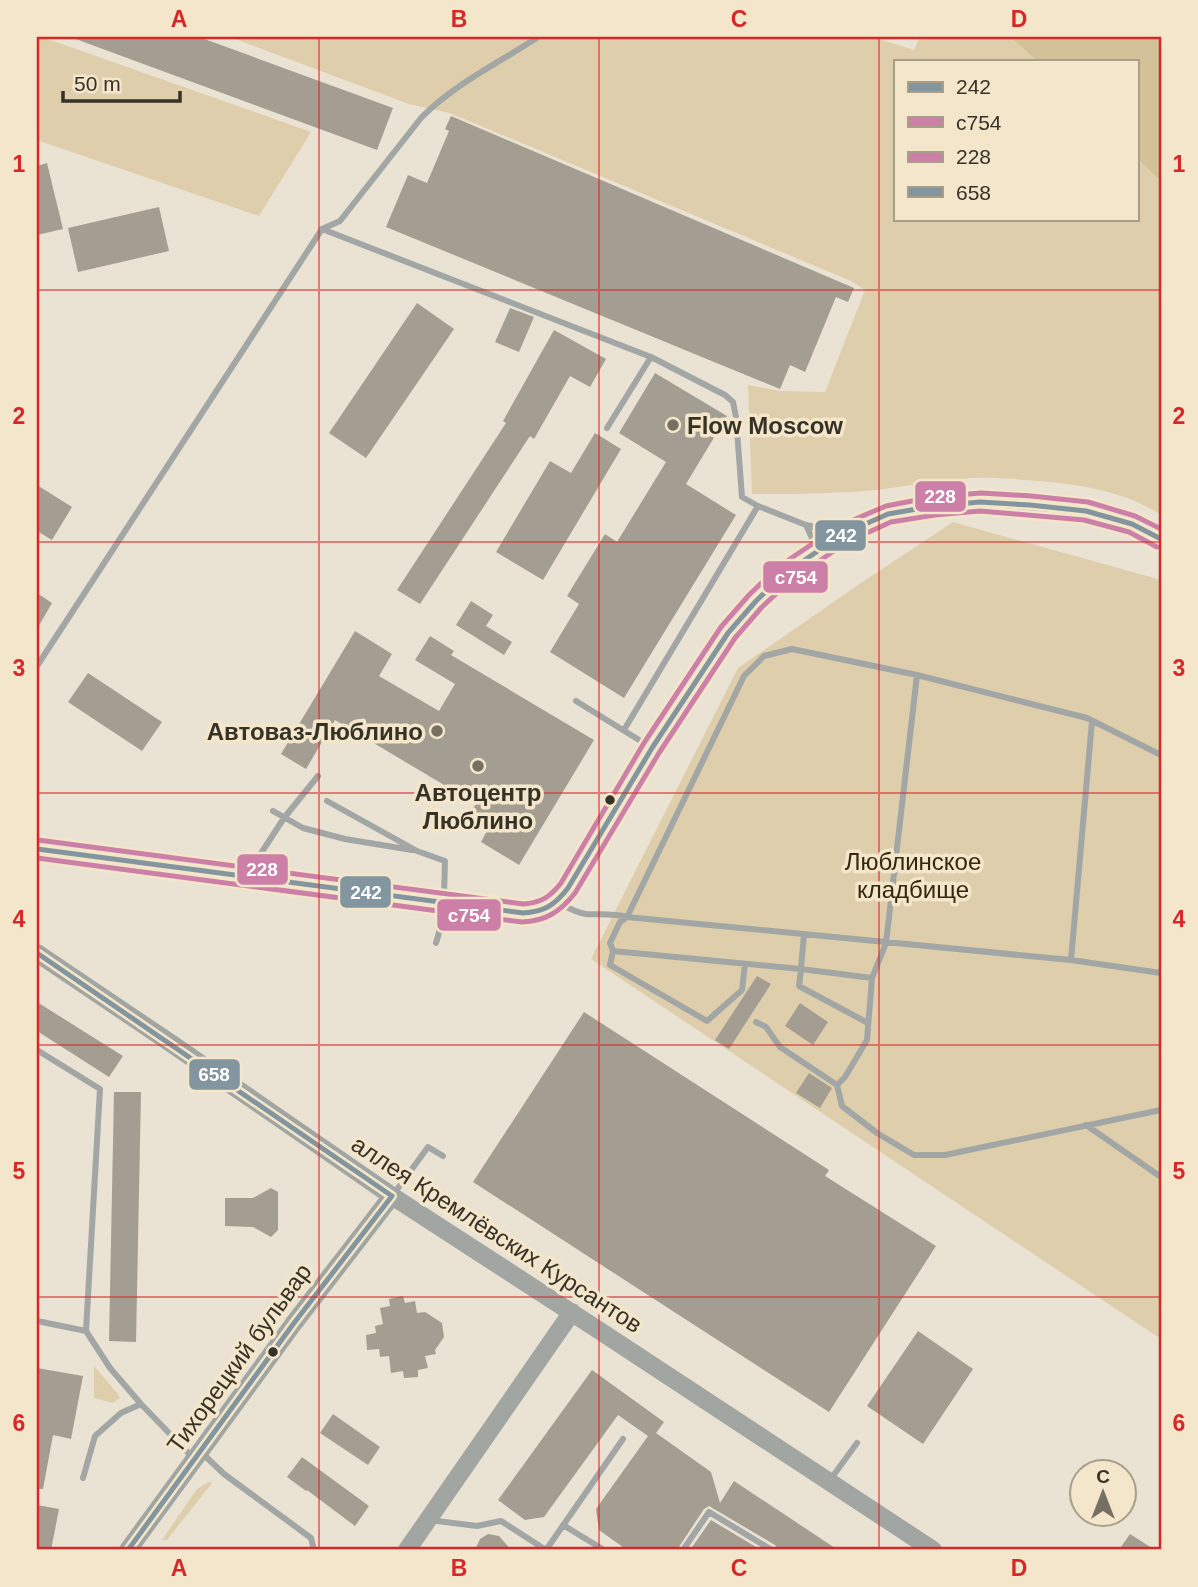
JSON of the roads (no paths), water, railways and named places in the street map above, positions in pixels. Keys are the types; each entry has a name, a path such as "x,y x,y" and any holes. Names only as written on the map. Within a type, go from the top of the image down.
{"street":[{"path":"37,849 523,913 539,912 552,907 568,888 652,748 735,625 756,600 784,574 843,534 888,514 980,502 1086,512 1132,524 1161,540"},
{"name":"аллея Кремлёвских Курсантов","path":"37,953 392,1196 933,1550"},
{"name":"Тихорецкий бульвар","path":"128,1550 294,1323 392,1196"},
{"path":"407,1550 572,1312"}],"lane":[{"path":"37,666 322,229 340,221 430,108 538,37"},
{"path":"322,229 651,357 725,396 733,402 736,417 742,497 806,525 843,534"},
{"path":"607,428 651,357"},
{"path":"624,730 758,506"},
{"path":"806,525 817,550"},
{"path":"745,964 742,990 707,1021 610,965 613,951 610,943 620,922 627,917 744,676 764,656 792,649 916,675 1092,721 1161,755"},
{"path":"837,1085 845,1077 867,1040 872,978 886,943 916,675"},
{"path":"576,701 652,748"},
{"path":"1071,960 1092,721"},
{"path":"254,878 254,864 284,818 318,776"},
{"path":"327,801 417,851 445,861 444,903 436,943"},
{"path":"273,811 303,828 345,839 417,851"},
{"path":"558,902 576,912 586,914 615,914 1071,960 1161,973"},
{"path":"804,934 799,986 868,1023"},
{"path":"613,951 872,978"},
{"path":"756,1022 766,1027 780,1047 837,1085 842,1106 877,1133 915,1155 945,1155 1161,1110"},
{"path":"37,1050 100,1089 86,1332 110,1368 141,1404 198,1456 311,1538 314,1550"},
{"path":"1086,1125 1161,1177"},
{"path":"392,1196 428,1147 443,1156"},
{"path":"37,1321 86,1332"},
{"path":"83,1478 95,1436 121,1413 141,1404"},
{"path":"428,1520 477,1525 501,1521 546,1550 623,1438"},
{"path":"829,1482 857,1443"},
{"path":"683,1550 709,1512 772,1550"},
{"path":"563,1525 604,1550"}],"place":[{"name":"Flow Moscow","path":"673,425"},
{"name":"Автоваз-Люблино","path":"437,731"},
{"name":"Автоцентр Люблино","path":"478,766"}],"park label":[{"name":"Люблинское кладбище","path":"913,875"}]}
